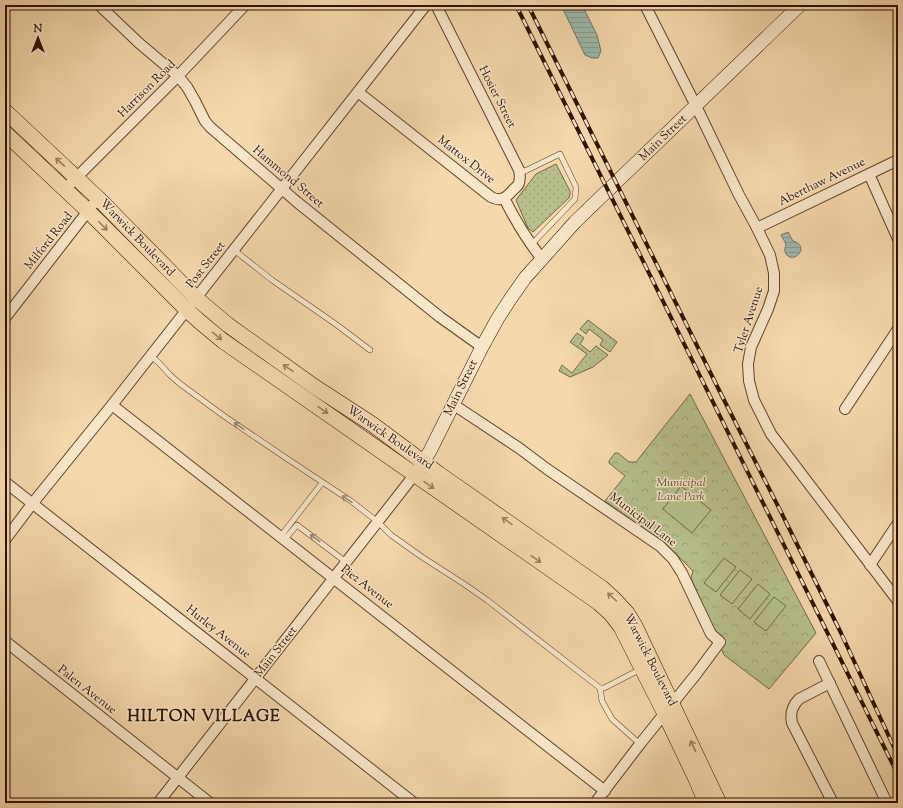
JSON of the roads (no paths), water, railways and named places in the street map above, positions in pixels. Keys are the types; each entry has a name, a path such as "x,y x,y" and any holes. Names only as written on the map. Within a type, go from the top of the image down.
{"main road":[{"name":"Main Street","path":"419,468 430,451 454,405 482,346 498,318 525,278 575,222 800,5"},
{"name":"Warwick Boulevard","path":"5,111 98,198 196,298 228,326 315,387 372,424 419,468 599,602 621,627 642,669 668,709 720,803"},
{"name":"Warwick Boulevard","path":"5,133 88,211 187,310 223,341 602,588 615,600 636,626 706,803"}],"street":[{"name":"Hammond Street","path":"99,5 139,43 178,76 187,88 205,121 210,127 281,189 440,317 482,346"},
{"name":"Harrison Road","path":"65,189 178,76 246,5"},
{"name":"Post Street","path":"5,540 426,5"},
{"name":"Hosier Street","path":"436,5 519,170"},
{"name":"Tyler Avenue","path":"645,5 770,255 774,274 774,291 768,309 751,347 748,364 749,381 754,400 771,434 898,600"},
{"name":"Mattox Drive","path":"358,92 491,197 499,199 504,198"},
{"name":"Aberthaw Avenue","path":"757,228 898,160"},
{"path":"519,170 519,182 512,192 504,198 515,220 542,259"},
{"path":"869,174 898,239"},
{"name":"Milford Road","path":"5,318 98,198"},
{"path":"845,409 898,329"},
{"name":"Piez Avenue","path":"112,405 605,791"},
{"name":"Municipal Lane","path":"454,405 645,535 660,546 673,559 682,573 711,634 720,642 668,709"},
{"name":"Main Street","path":"158,803 419,468"},
{"name":"Hurley Avenue","path":"5,482 414,803"},
{"path":"870,565 898,523"},
{"name":"Palen Avenue","path":"5,641 210,803"},
{"path":"819,661 887,803"},
{"path":"830,683 795,702 791,717 792,722 833,803"},
{"path":"595,803 668,709"}],"lane":[{"path":"519,170 525,171 560,154 576,187 575,199 531,245"},
{"path":"234,250 272,280 370,350"},
{"path":"151,356 179,383 288,460 351,501 378,522 391,535 487,600 600,688 602,701 612,719 640,744"},
{"path":"282,538 322,483"},
{"path":"282,538 297,525 346,562"},
{"path":"600,688 604,688 642,669"}],"railway":[{"path":"516,5 898,775"},
{"path":"528,5 841,633 898,756"}],"district":[{"name":"HILTON VILLAGE","path":"204,717"}],"park label":[{"name":"Municipal Lane Park","path":"681,490"}]}
